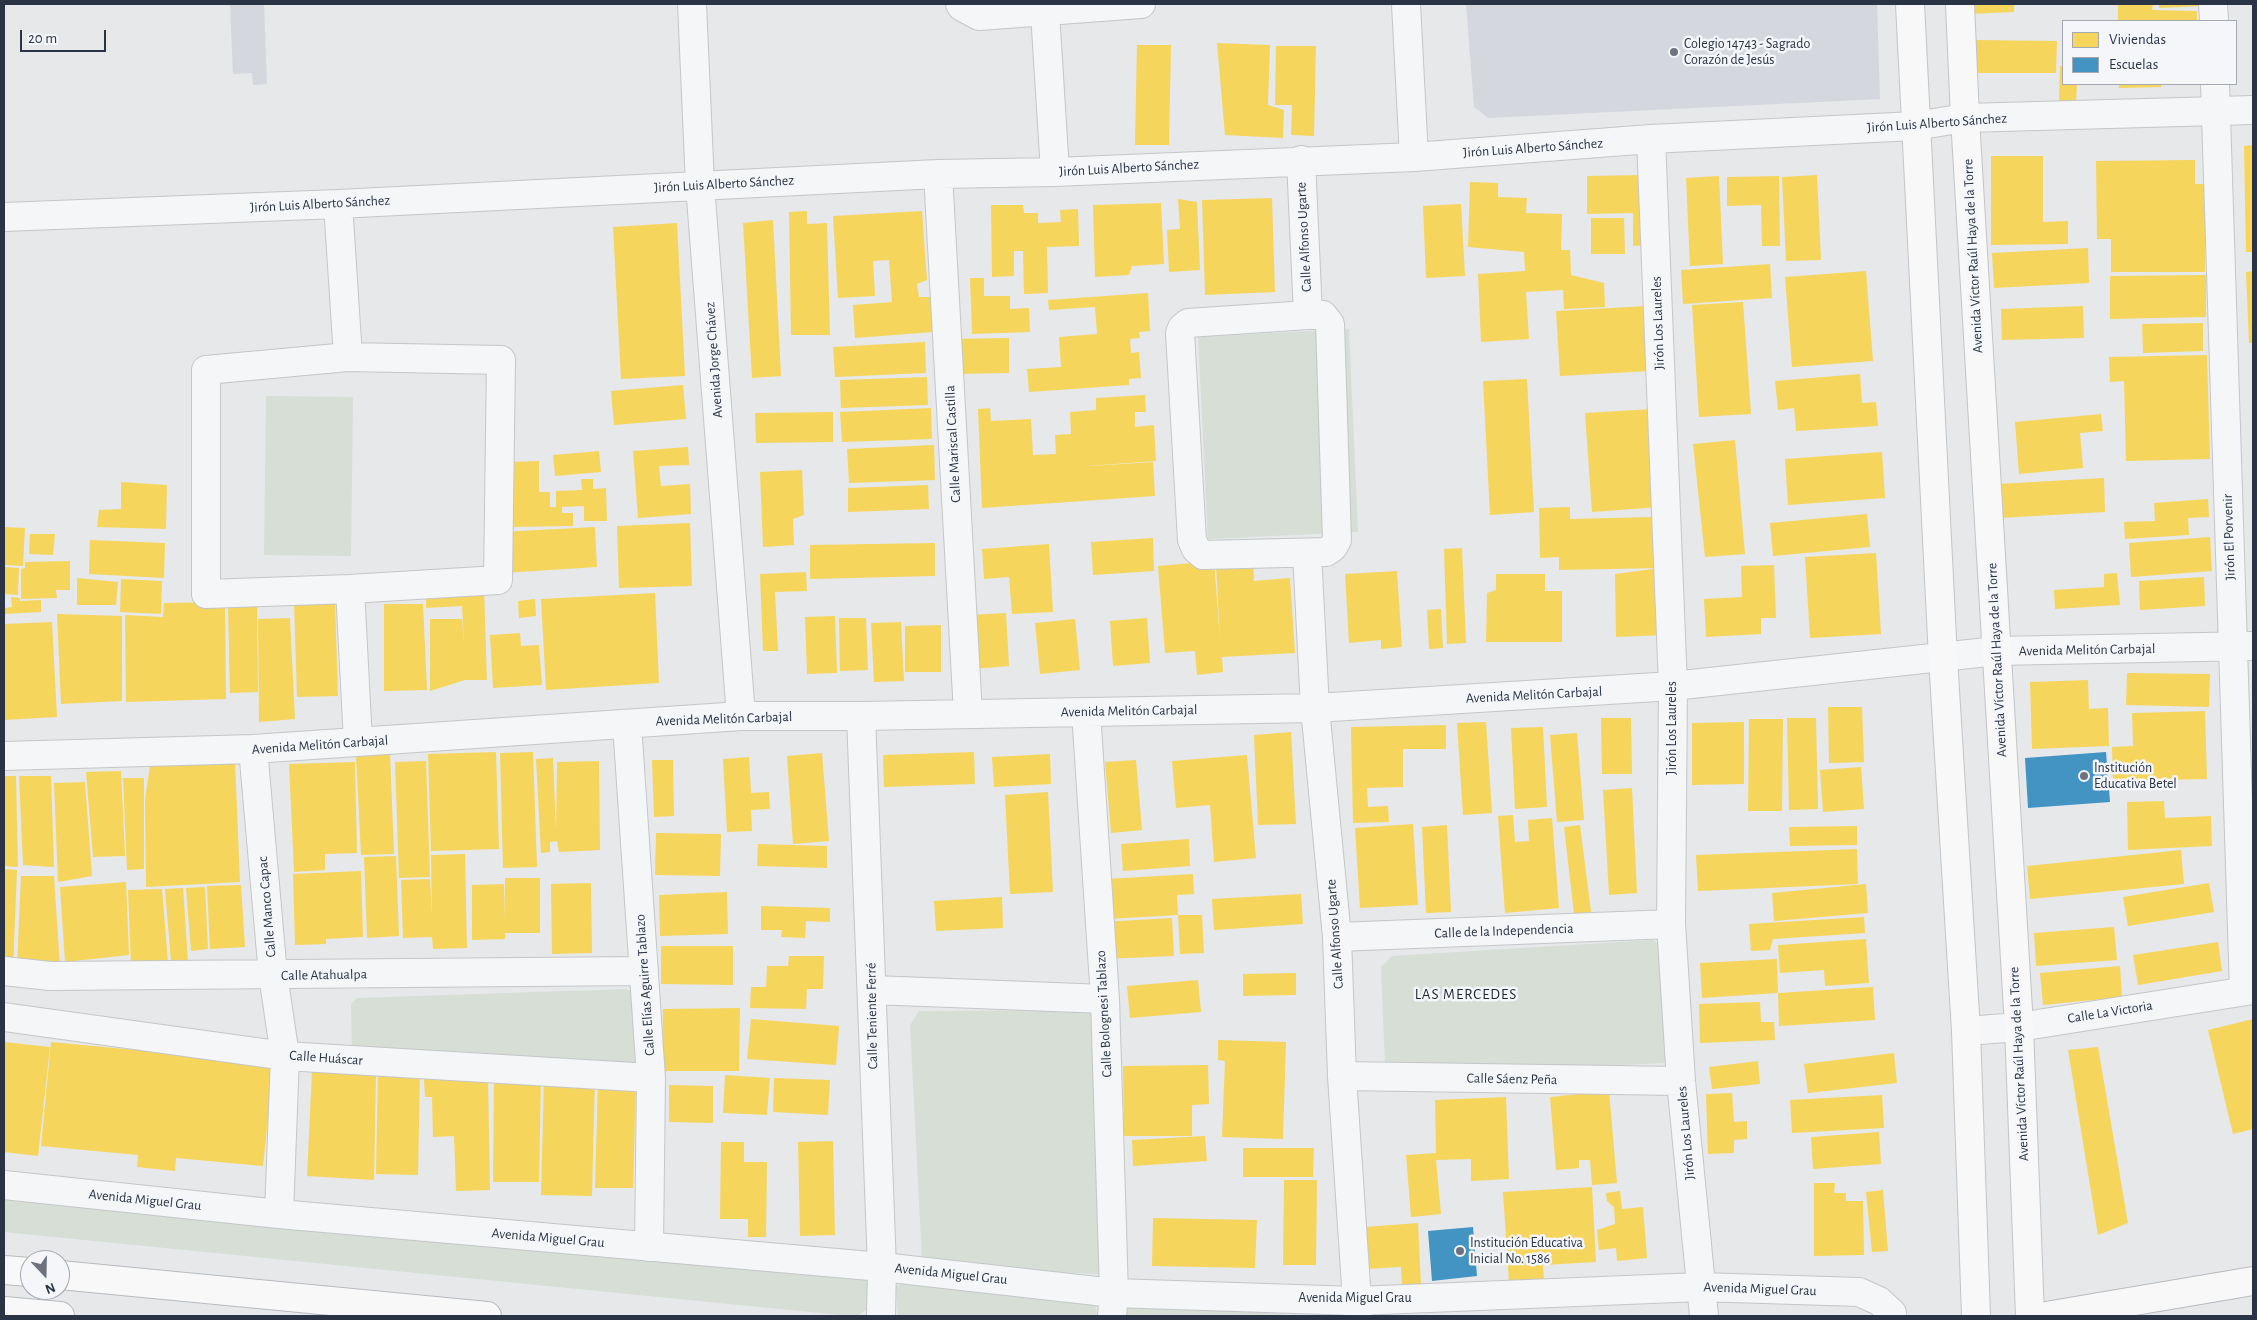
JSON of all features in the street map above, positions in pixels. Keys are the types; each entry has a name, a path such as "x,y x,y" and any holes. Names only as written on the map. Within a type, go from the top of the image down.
{"main road":[{"path":"1910,4 1943,658 1966,1031 1976,1316"},
{"name":"Avenida Víctor Raúl Haya de la Torre","path":"1960,4 1964,118 2019,1027 2030,1316"},
{"path":"4,1270 20,1271"},
{"path":"70,1276 487,1316"},
{"path":"2046,1316 2253,1281"},
{"path":"4,1311 60,1316"}],"street":[{"name":"Avenida Jorge Chávez","path":"692,4 700,185 742,716"},
{"path":"969,10 1045,12 1141,4"},
{"path":"1406,4 1414,157"},
{"path":"2214,4 2214,20"},
{"path":"1045,12 1055,172"},
{"name":"Jirón El Porvenir","path":"2215,85 2243,646 2249,990"},
{"name":"Jirón Luis Alberto Sánchez","path":"4,217 338,204 938,174 1055,172 1301,160 1414,157 1651,139 1915,126 1964,118 2253,110"},
{"name":"Jirón Los Laureles","path":"1651,139 1673,686 1671,924 1681,1082 1704,1316"},
{"name":"Calle Alfonso Ugarte","path":"1301,160 1308,315"},
{"name":"Calle Mariscal Castilla","path":"938,174 968,714"},
{"path":"338,204 348,357"},
{"path":"1308,315 1323,315 1330,324 1336,540 1333,547 1326,552 1202,554 1196,549 1192,540 1180,333 1182,328 1188,323 1308,315"},
{"path":"348,357 501,360 498,580 350,589 206,594 206,370 348,357"},
{"name":"Calle Alfonso Ugarte","path":"1307,552 1316,708 1337,937 1342,1076 1357,1308"},
{"path":"350,589 358,742"},
{"name":"Avenida Melitón Carbajal","path":"4,756 253,750 742,716 861,716 1316,708 1673,686 1997,651 2243,646"},
{"name":"Calle Bolognesi Tablazo","path":"1086,712 1105,999 1113,1304"},
{"name":"Calle Teniente Ferré","path":"861,716 873,990 873,1060 882,1266 881,1316"},
{"name":"Calle Elías Aguirre Tablazo","path":"627,724 651,1078 649,1247"},
{"name":"Calle Manco Capac","path":"253,750 273,975 285,1056 279,1214"},
{"name":"Calle de la Independencia","path":"1337,937 1671,924"},
{"name":"Calle Atahualpa","path":"4,971 50,976 644,971"},
{"path":"873,990 1105,999"},
{"name":"Calle La Victoria","path":"1966,1031 2019,1027 2249,990"},
{"name":"Calle Huáscar","path":"4,1017 285,1056 651,1078"},
{"name":"Calle Sáenz Peña","path":"1342,1076 1681,1082"},
{"name":"Avenida Miguel Grau","path":"4,1185 279,1214 882,1266 1113,1304 1357,1308 1700,1287 1859,1292 1879,1301 1892,1313 1892,1316"}],"shaded area":[{"path":"230,4 264,4 267,84 253,85 252,73 233,74"},
{"name":"Colegio 14743 - Sagrado Corazón de Jesús","path":"1466,4 1877,4 1880,99 1488,118 1474,107"},
{"path":"1349,329 1358,532 1208,539 1198,337"},
{"path":"266,396 353,397 351,556 264,555"},
{"path":"1653,940 1666,951 1676,1050 1665,1063 1401,1075 1385,1065 1381,967 1392,956"},
{"path":"627,989 634,994 636,1069 352,1052 351,1004 357,998"},
{"path":"1092,1010 1105,1269 1098,1274 924,1266 922,1259 910,1025 919,1011"},
{"path":"4,1192 865,1279 871,1287 870,1302 867,1309 857,1316 850,1316 4,1232"},
{"path":"906,1280 1089,1299 1096,1308 1097,1316 898,1316 896,1287"},
{"path":"1133,1301 1301,1316 1123,1316"}],"building: Viviendas":[{"path":"1969,4 2014,4 2014,12 1969,14"},
{"path":"2118,4 2153,4 2152,10 2197,11 2197,20 2118,20"},
{"path":"2159,4 2200,4 2201,6 2159,8"},
{"path":"1974,40 2057,41 2056,73 1974,73"},
{"path":"1217,43 1270,45 1268,105 1284,110 1283,138 1225,135"},
{"path":"1137,45 1171,45 1169,145 1135,145"},
{"path":"1276,46 1316,46 1314,136 1291,135 1292,105 1275,105"},
{"path":"2060,66 2062,66 2062,85 2077,85 2076,102 2059,102"},
{"path":"2119,85 2161,85 2161,87 2119,88"},
{"path":"2253,145 2253,252 2246,252 2244,146"},
{"path":"1991,156 2043,156 2043,222 2068,221 2068,244 1991,245"},
{"path":"2195,160 2195,184 2205,184 2205,272 2111,272 2111,239 2097,239 2096,161"},
{"path":"1645,175 1645,245 1633,246 1633,213 1587,214 1587,176"},
{"path":"1817,175 1821,260 1786,261 1782,177"},
{"path":"1719,176 1723,264 1690,266 1686,178"},
{"path":"1779,176 1780,246 1762,246 1761,205 1727,206 1727,177"},
{"path":"1470,182 1498,183 1498,197 1527,198 1526,213 1562,214 1561,250 1570,250 1571,275 1604,283 1605,307 1564,309 1563,290 1526,292 1529,339 1481,342 1478,274 1525,271 1524,252 1468,247"},
{"path":"1272,198 1275,292 1205,295 1202,200"},
{"path":"1178,199 1197,202 1200,270 1169,272 1167,230 1180,229"},
{"path":"1161,203 1164,264 1132,266 1129,275 1095,277 1093,205"},
{"path":"1461,204 1465,276 1426,278 1423,206"},
{"path":"991,205 1023,205 1024,213 1038,213 1038,223 1061,222 1060,210 1078,209 1079,246 1047,247 1048,293 1024,294 1023,251 1014,251 1014,276 992,277"},
{"path":"807,211 807,224 827,223 830,335 791,335 789,212"},
{"path":"922,211 927,280 917,284 919,297 931,297 933,332 855,338 853,305 892,302 889,260 873,261 875,296 838,298 833,216"},
{"path":"1591,218 1624,218 1625,254 1591,254"},
{"path":"773,220 781,376 752,378 743,223"},
{"path":"677,223 685,376 621,379 613,227"},
{"path":"2088,248 2089,283 1994,288 1992,253"},
{"path":"1770,264 1772,298 1683,304 1681,270"},
{"path":"1866,271 1873,361 1792,367 1785,277"},
{"path":"2253,271 2253,343 2249,343 2246,272"},
{"path":"2206,275 2206,317 2110,319 2110,276"},
{"path":"970,278 984,278 984,296 1010,296 1010,309 1029,308 1030,332 972,334"},
{"path":"1148,293 1150,331 1139,332 1140,338 1130,339 1131,353 1139,352 1141,378 1129,379 1129,385 1029,392 1027,369 1061,367 1059,337 1097,334 1095,307 1049,310 1048,300"},
{"path":"1743,302 1751,414 1699,417 1692,305"},
{"path":"1647,306 1650,371 1560,376 1556,311"},
{"path":"2083,306 2084,338 2002,340 2001,309"},
{"path":"2203,323 2203,351 2143,353 2142,324"},
{"path":"1009,338 1009,373 954,374 953,339"},
{"path":"925,342 926,373 835,377 833,347"},
{"path":"2207,355 2210,459 2126,461 2124,381 2110,382 2109,357"},
{"path":"1860,374 1862,403 1825,406 1876,402 1878,426 1796,431 1794,408 1778,410 1775,381"},
{"path":"927,377 928,405 841,408 840,380"},
{"path":"1527,379 1534,512 1490,515 1483,381"},
{"path":"683,385 686,419 614,425 611,391"},
{"path":"1145,395 1146,412 1135,412 1135,427 1154,425 1156,461 1074,467 1153,462 1155,496 982,508 978,409 990,408 991,421 1031,419 1033,455 1056,454 1055,435 1071,434 1070,412 1096,410 1096,398"},
{"path":"931,408 932,439 842,442 840,412"},
{"path":"1652,409 1659,507 1592,512 1585,413"},
{"path":"833,412 833,442 756,443 755,413"},
{"path":"2101,414 2103,431 2080,433 2083,468 2019,474 2015,422"},
{"path":"1735,440 1745,554 1705,557 1693,444"},
{"path":"934,445 935,480 849,483 847,449"},
{"path":"688,447 689,465 659,466 661,486 690,484 691,514 638,518 633,451"},
{"path":"599,451 601,472 555,476 553,455"},
{"path":"1882,452 1885,498 1788,505 1785,459"},
{"path":"539,461 539,492 550,492 550,507 556,507 556,491 582,490 581,479 593,479 593,489 606,488 607,521 584,521 584,506 562,507 562,513 573,513 573,526 510,527 510,462"},
{"path":"802,470 804,515 793,519 794,545 763,547 760,472"},
{"path":"2104,478 2105,512 2000,518 1998,484"},
{"path":"121,482 167,485 166,529 97,527 99,510 121,509"},
{"path":"928,485 929,509 848,512 848,488"},
{"path":"2208,499 2209,517 2188,518 2189,535 2125,539 2124,522 2155,521 2154,503"},
{"path":"1570,507 1570,519 1653,517 1653,545 1663,545 1665,635 1616,637 1615,574 1661,568 1559,570 1559,557 1540,558 1539,508"},
{"path":"1867,514 1870,547 1773,556 1770,523"},
{"path":"690,523 692,586 619,588 617,526"},
{"path":"4,527 25,528 23,566 4,565"},
{"path":"595,527 597,567 503,573 500,532"},
{"path":"30,534 55,534 53,555 29,554"},
{"path":"2210,537 2212,571 2131,577 2129,543"},
{"path":"1153,538 1154,571 1093,575 1091,542"},
{"path":"90,540 165,543 164,578 89,574"},
{"path":"935,543 935,576 810,579 810,545"},
{"path":"1049,544 1053,612 1012,614 1009,577 984,579 982,549"},
{"path":"1462,548 1466,643 1447,644 1444,549"},
{"path":"1876,553 1881,634 1810,638 1805,557"},
{"path":"70,561 70,590 56,590 57,598 21,599 21,569 25,568 25,562"},
{"path":"1214,561 1220,639 1216,564 1253,562 1254,581 1290,578 1295,653 1222,657 1223,672 1197,675 1195,651 1165,653 1158,566"},
{"path":"1774,565 1776,618 1761,618 1761,634 1706,637 1704,599 1742,597 1741,566"},
{"path":"4,567 19,568 18,595 4,594"},
{"path":"1397,571 1402,647 1381,649 1381,640 1349,643 1345,574"},
{"path":"806,572 807,591 775,592 778,651 763,651 760,574"},
{"path":"2117,573 2120,605 2055,609 2054,590 2104,587 2104,574"},
{"path":"1496,574 1545,574 1545,591 1562,591 1562,642 1486,642 1487,593 1496,590"},
{"path":"2204,577 2205,606 2140,610 2139,581"},
{"path":"77,578 118,582 116,605 77,605"},
{"path":"121,579 162,581 161,614 120,612"},
{"path":"484,590 487,680 465,680 430,691 430,619 462,619 464,645 462,606 426,608 426,593"},
{"path":"655,593 659,683 546,690 541,599"},
{"path":"11,597 20,598 20,601 41,600 41,612 5,614 5,608 12,607"},
{"path":"535,599 536,616 519,618 518,601"},
{"path":"257,600 258,692 230,693 228,604"},
{"path":"335,601 338,696 297,697 294,603"},
{"path":"225,602 226,699 126,702 125,615 163,617 164,603"},
{"path":"384,604 423,604 427,690 384,691"},
{"path":"1441,609 1443,648 1429,649 1427,610"},
{"path":"1006,613 1009,666 973,669 971,615"},
{"path":"57,614 122,616 122,701 61,704"},
{"path":"835,616 837,673 807,674 805,617"},
{"path":"290,618 295,719 259,722 258,619"},
{"path":"839,618 866,618 868,670 840,671"},
{"path":"1147,618 1150,663 1113,666 1110,621"},
{"path":"1075,619 1080,670 1040,674 1035,623"},
{"path":"52,622 57,717 4,720 4,624"},
{"path":"901,622 904,681 874,682 871,623"},
{"path":"941,625 941,672 905,672 905,626"},
{"path":"520,633 521,646 539,645 542,685 493,688 490,635"},
{"path":"2127,673 2210,674 2209,707 2126,705"},
{"path":"2088,680 2089,709 2108,708 2109,746 2032,749 2030,682"},
{"path":"1828,707 1862,707 1864,762 1829,763"},
{"path":"2205,711 2207,779 2113,781 2112,747 2133,746 2132,713"},
{"path":"1601,718 1631,718 1632,774 1602,774"},
{"path":"1787,718 1816,718 1818,809 1789,810"},
{"path":"1749,719 1783,719 1782,811 1748,811"},
{"path":"1486,722 1492,813 1463,815 1457,723"},
{"path":"1744,722 1744,784 1692,785 1692,723"},
{"path":"1446,725 1446,749 1403,749 1403,787 1367,788 1368,807 1388,806 1389,822 1353,823 1351,727"},
{"path":"1543,727 1547,807 1515,809 1511,728"},
{"path":"1291,732 1296,824 1258,825 1254,735"},
{"path":"1577,733 1584,820 1557,822 1550,735"},
{"path":"496,752 499,849 431,851 428,754"},
{"path":"533,752 537,867 503,868 500,753"},
{"path":"974,752 975,784 884,787 883,755"},
{"path":"390,753 394,854 361,855 356,755"},
{"path":"822,753 829,841 793,844 787,756"},
{"path":"1050,754 1051,784 994,787 992,757"},
{"path":"1247,755 1256,858 1214,862 1210,805 1176,808 1172,761"},
{"path":"749,757 751,793 769,792 770,809 751,810 752,831 727,832 723,759"},
{"path":"553,758 556,832 557,762 599,761 600,850 559,852 557,841 550,842 550,852 541,853 536,759"},
{"path":"652,760 673,760 674,816 654,817"},
{"path":"1136,760 1142,830 1111,833 1105,762"},
{"path":"235,761 240,882 146,887 145,800 150,765"},
{"path":"426,761 430,877 399,878 395,762"},
{"path":"355,762 357,853 325,854 325,870 294,872 289,764"},
{"path":"1861,767 1864,809 1823,812 1820,770"},
{"path":"121,771 125,856 93,857 86,772"},
{"path":"4,776 16,776 18,867 4,866"},
{"path":"19,776 51,776 54,867 23,865"},
{"path":"123,778 144,778 144,869 127,870"},
{"path":"85,782 92,876 58,882 54,783"},
{"path":"1632,788 1637,893 1609,895 1603,790"},
{"path":"1048,792 1053,892 1010,894 1005,795"},
{"path":"2164,801 2165,818 2211,816 2212,846 2128,850 2127,802"},
{"path":"1513,815 1515,842 1529,841 1528,820 1552,818 1559,908 1505,913 1498,816"},
{"path":"1413,824 1418,905 1360,908 1355,828"},
{"path":"1447,825 1451,912 1426,913 1422,827"},
{"path":"1580,825 1591,912 1574,914 1564,827"},
{"path":"1857,826 1857,845 1790,846 1789,827"},
{"path":"656,833 721,834 720,876 655,875"},
{"path":"1189,839 1190,866 1123,871 1121,844"},
{"path":"758,844 827,846 827,868 757,866"},
{"path":"1857,849 1858,884 1698,891 1696,855"},
{"path":"2181,850 2184,884 2030,899 2027,866"},
{"path":"465,854 467,948 433,949 432,937 403,938 401,880 430,879 432,916 431,855"},
{"path":"396,856 399,936 367,938 364,857"},
{"path":"4,869 17,870 13,968 4,968"},
{"path":"361,871 363,937 326,939 326,944 295,945 293,874"},
{"path":"1193,874 1194,894 1177,895 1178,915 1108,919 1106,879"},
{"path":"21,876 54,876 60,967 17,967"},
{"path":"505,878 540,878 540,933 505,933 505,939 472,940 472,885 504,884 505,920"},
{"path":"126,882 129,955 65,962 60,887"},
{"path":"591,883 592,953 552,954 551,884"},
{"path":"2209,883 2214,912 2128,926 2123,897"},
{"path":"1866,884 1868,913 1774,921 1772,893"},
{"path":"241,885 245,947 210,949 207,886"},
{"path":"205,887 208,949 191,951 186,888"},
{"path":"183,888 188,961 171,961 165,889"},
{"path":"162,889 168,962 131,964 128,890"},
{"path":"727,892 728,934 660,936 659,895"},
{"path":"1301,894 1303,924 1214,930 1212,899"},
{"path":"1002,897 1003,928 936,931 934,901"},
{"path":"761,906 830,908 830,922 806,921 805,938 781,937 782,930 761,930"},
{"path":"1178,915 1202,915 1204,953 1180,954"},
{"path":"1864,917 1865,933 1773,939 1770,950 1751,951 1749,924"},
{"path":"1172,918 1174,956 1104,959 1102,922"},
{"path":"2114,927 2117,960 2036,966 2034,933"},
{"path":"1866,939 1869,983 1825,986 1824,970 1780,973 1778,945"},
{"path":"2218,942 2222,971 2138,985 2133,955"},
{"path":"661,946 733,946 733,985 661,984"},
{"path":"789,956 824,956 823,989 807,989 806,1009 750,1008 751,987 766,987 767,966 788,966"},
{"path":"1777,959 1778,993 1702,998 1700,963"},
{"path":"2120,966 2122,997 2043,1005 2040,973"},
{"path":"1296,973 1296,995 1243,996 1243,974"},
{"path":"1198,980 1201,1012 1130,1018 1127,986"},
{"path":"1873,987 1875,1020 1779,1026 1778,993"},
{"path":"1760,1002 1761,1022 1774,1022 1775,1040 1700,1043 1699,1004"},
{"path":"740,1008 739,1071 662,1071 663,1009"},
{"path":"751,1019 839,1026 836,1065 747,1059"},
{"path":"2253,1019 2253,1129 2233,1134 2208,1030"},
{"path":"1218,1040 1286,1042 1283,1139 1222,1137 1225,1061 1218,1060"},
{"path":"4,1042 50,1047 38,1156 4,1152"},
{"path":"51,1042 274,1063 263,1166 176,1158 175,1171 137,1167 138,1155 41,1146"},
{"path":"2098,1047 2128,1223 2098,1235 2068,1050"},
{"path":"1894,1053 1897,1083 1808,1093 1804,1064"},
{"path":"1758,1061 1760,1084 1712,1089 1709,1067"},
{"path":"1208,1065 1209,1104 1192,1105 1192,1136 1124,1136 1123,1066"},
{"path":"312,1071 376,1075 374,1180 307,1176"},
{"path":"378,1072 420,1072 418,1175 376,1174"},
{"path":"494,1074 541,1075 539,1182 493,1182"},
{"path":"544,1075 595,1076 592,1196 541,1195"},
{"path":"725,1075 770,1078 767,1115 723,1113"},
{"path":"488,1077 490,1190 456,1191 454,1136 433,1137 432,1097 425,1097 424,1079"},
{"path":"774,1078 830,1080 828,1115 773,1112"},
{"path":"598,1081 636,1083 633,1188 595,1188"},
{"path":"669,1085 713,1086 713,1123 669,1122"},
{"path":"1609,1091 1617,1183 1592,1185 1590,1160 1579,1160 1579,1168 1556,1170 1550,1097"},
{"path":"1732,1093 1734,1122 1747,1121 1747,1139 1734,1140 1734,1153 1708,1154 1706,1094"},
{"path":"1882,1095 1884,1128 1792,1133 1790,1100"},
{"path":"1506,1097 1509,1179 1471,1181 1471,1159 1436,1160 1441,1214 1411,1217 1406,1155 1436,1153 1435,1100"},
{"path":"1879,1132 1881,1164 1813,1169 1811,1137"},
{"path":"1205,1136 1207,1161 1133,1166 1132,1140"},
{"path":"833,1141 835,1235 800,1236 798,1142"},
{"path":"721,1142 744,1142 744,1162 767,1162 766,1237 748,1237 748,1219 720,1219"},
{"path":"1243,1148 1314,1148 1313,1177 1243,1177"},
{"path":"1284,1180 1317,1180 1316,1265 1283,1265"},
{"path":"1814,1183 1835,1183 1834,1193 1846,1193 1846,1201 1863,1201 1864,1255 1814,1256"},
{"path":"1592,1187 1596,1262 1543,1265 1544,1281 1509,1283 1503,1192"},
{"path":"1883,1190 1888,1251 1872,1252 1866,1192"},
{"path":"1620,1191 1622,1209 1643,1207 1647,1258 1617,1261 1616,1248 1599,1250 1597,1230 1615,1224 1614,1207 1607,1201 1606,1193"},
{"path":"1153,1218 1257,1220 1255,1268 1152,1266"},
{"path":"1418,1223 1421,1286 1402,1286 1401,1267 1366,1269 1364,1227"}],"building: Escuelas":[{"path":"2106,752 2110,802 2028,808 2025,758"},
{"path":"1473,1227 1477,1276 1432,1281 1428,1231"}],"place":[{"name":"Colegio 14743 - Sagrado Corazón de Jesús","path":"1674,52"},
{"name":"Institución Educativa Betel","path":"2084,776"},
{"name":"Institución Educativa Inicial No. 1586","path":"1460,1251"}],"district":[{"name":"LAS MERCEDES","path":"1466,994"}]}
